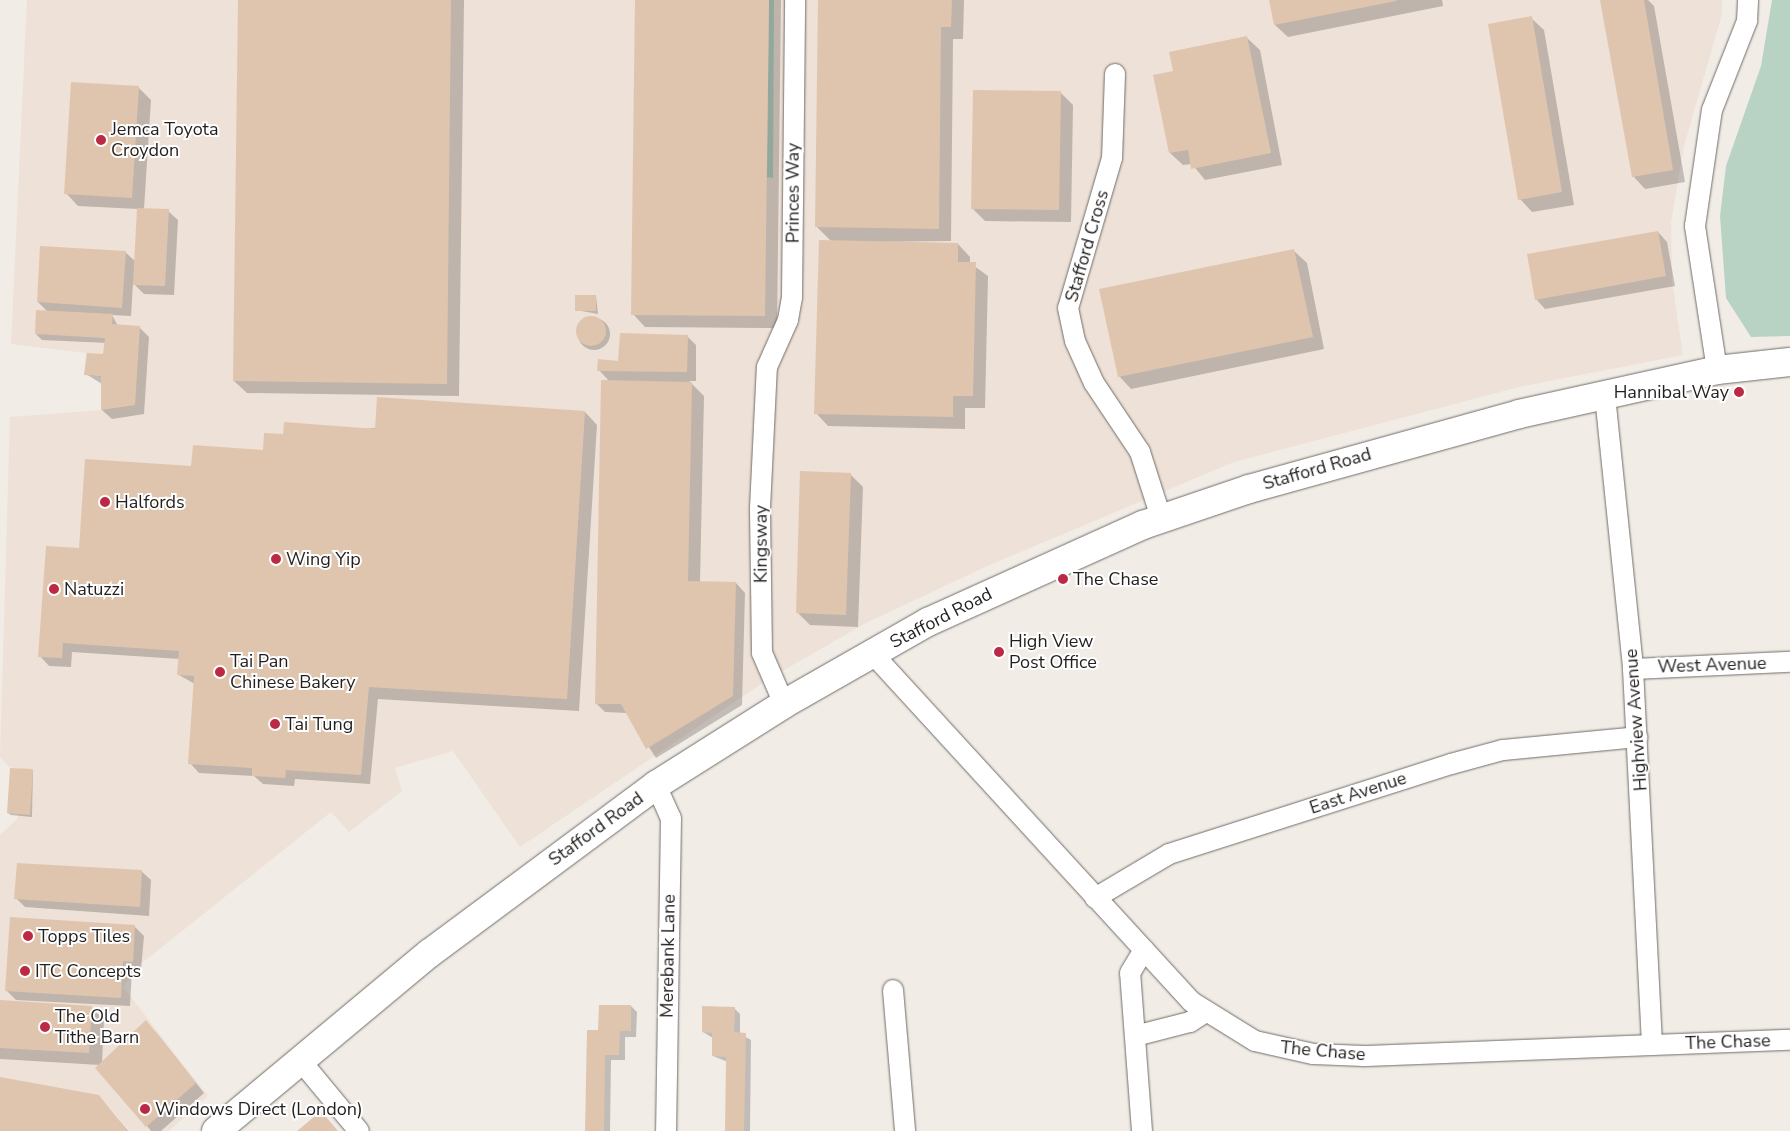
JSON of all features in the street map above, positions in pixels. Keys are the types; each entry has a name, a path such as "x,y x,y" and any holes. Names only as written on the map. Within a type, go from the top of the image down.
{"main road":[{"name":"Stafford Road","path":"216,1131 430,953 656,785 784,704 872,653 983,596 1161,518 1422,438 1717,370 1790,362"}],"street":[{"name":"Princes Way","path":"765,380 792,298 795,0"},
{"path":"1717,370 1694,226 1712,110 1747,21 1748,0"},
{"name":"Stafford Cross","path":"1115,74 1112,158 1068,308 1075,341 1094,383 1140,452 1161,518"},
{"name":"Kingsway","path":"765,380 760,632 768,673 784,704"},
{"name":"Highview Avenue","path":"1605,396 1633,669 1652,1046"},
{"name":"The Chase","path":"872,653 1095,898 1204,1012 1255,1041 1313,1054 1652,1046 1790,1040"},
{"name":"West Avenue","path":"1633,669 1790,662"},
{"name":"East Avenue","path":"1095,898 1128,874 1169,854 1482,755 1637,737"},
{"name":"Merebank Lane","path":"656,785 670,818 666,1131"},
{"path":"1142,1131 1130,973 1144,950"},
{"path":"893,990 904,1131"},
{"path":"1135,1036 1190,1022 1204,1012"},
{"path":"300,1060 360,1131"}],"shaded area":[{"path":"27,0 1722,0 1722,14 1684,146 1671,222 1672,281 1683,355 1519,387 1234,462 985,567 866,623 770,678 520,847 453,751 395,768 402,791 349,832 331,812 142,963 123,987 208,1096 169,1131 0,1131 0,835 17,819 21,769 9,767 0,757 10,417 101,410 101,377 84,375 86,353 11,344"}],"green space":[{"path":"769,0 774,0 773,178 767,177"},
{"path":"1772,0 1790,0 1790,336 1751,337 1726,298 1720,216 1726,166 1761,66"}],"building":[{"path":"238,0 451,0 447,384 233,381"},
{"path":"635,0 769,0 765,316 631,315"},
{"path":"818,0 952,0 951,27 941,27 939,229 815,227"},
{"path":"1269,0 1396,0 1396,1 1274,25"},
{"path":"1600,0 1644,0 1673,170 1632,177"},
{"path":"1532,16 1562,192 1518,200 1488,24"},
{"path":"1247,36 1271,153 1191,169 1188,150 1169,153 1153,75 1173,71 1169,52"},
{"name":"Jemca Toyota Croydon","path":"71,82 139,86 132,198 64,194"},
{"path":"973,90 1061,91 1059,210 971,209"},
{"path":"137,208 169,209 165,286 133,285"},
{"path":"1658,231 1666,276 1535,300 1527,254"},
{"path":"819,240 958,243 958,262 976,262 973,396 953,396 953,417 814,414"},
{"path":"40,246 126,251 122,308 37,302"},
{"path":"1294,249 1313,337 1118,377 1099,289"},
{"path":"575,295 596,295 596,311 575,311"},
{"path":"36,310 113,314 112,324 140,326 135,405 101,410 101,376 84,375 87,353 103,354 105,338 35,334"},
{"path":"591,316 602,320 606,331 602,342 591,346 580,342 576,331 580,320"},
{"path":"620,333 688,335 687,372 597,371 598,359 618,361"},
{"path":"601,380 692,382 688,581 736,582 733,696 646,749 621,704 595,704"},
{"path":"377,397 585,411 567,699 369,687 361,775 286,770 285,778 252,776 252,768 188,764 194,676 177,675 179,651 63,643 62,658 38,657 46,546 79,548 85,459 191,466 193,445 263,450 264,433 283,434 284,422 375,429"},
{"path":"800,471 851,473 846,615 796,613"},
{"path":"10,768 33,769 30,815 7,813"},
{"path":"17,863 142,870 140,907 14,899"},
{"path":"10,917 135,925 133,962 123,961 121,998 5,991"},
{"name":"The Old Tithe Barn","path":"0,1000 92,1006 89,1053 0,1048"},
{"path":"599,1005 631,1005 631,1031 620,1031 619,1055 605,1055 604,1131 585,1131 587,1030 598,1030"},
{"path":"702,1006 735,1007 734,1032 746,1033 744,1131 725,1131 726,1057 712,1056 712,1033 702,1032"},
{"path":"146,1020 196,1083 146,1127 95,1068"},
{"path":"0,1077 99,1095 127,1131 0,1131"},
{"path":"321,1111 338,1131 297,1131"}],"place":[{"name":"Jemca Toyota Croydon","path":"101,140"},
{"name":"Hannibal Way","path":"1739,392"},
{"name":"Halfords","path":"105,502"},
{"name":"Wing Yip","path":"276,559"},
{"name":"The Chase","path":"1063,579"},
{"name":"Natuzzi","path":"54,589"},
{"name":"High View Post Office","path":"999,652"},
{"name":"Tai Pan Chinese Bakery","path":"220,672"},
{"name":"Tai Tung","path":"275,724"},
{"name":"Topps Tiles","path":"28,936"},
{"name":"ITC Concepts","path":"25,971"},
{"name":"The Old Tithe Barn","path":"45,1027"},
{"name":"Windows Direct (London)","path":"145,1109"}]}
